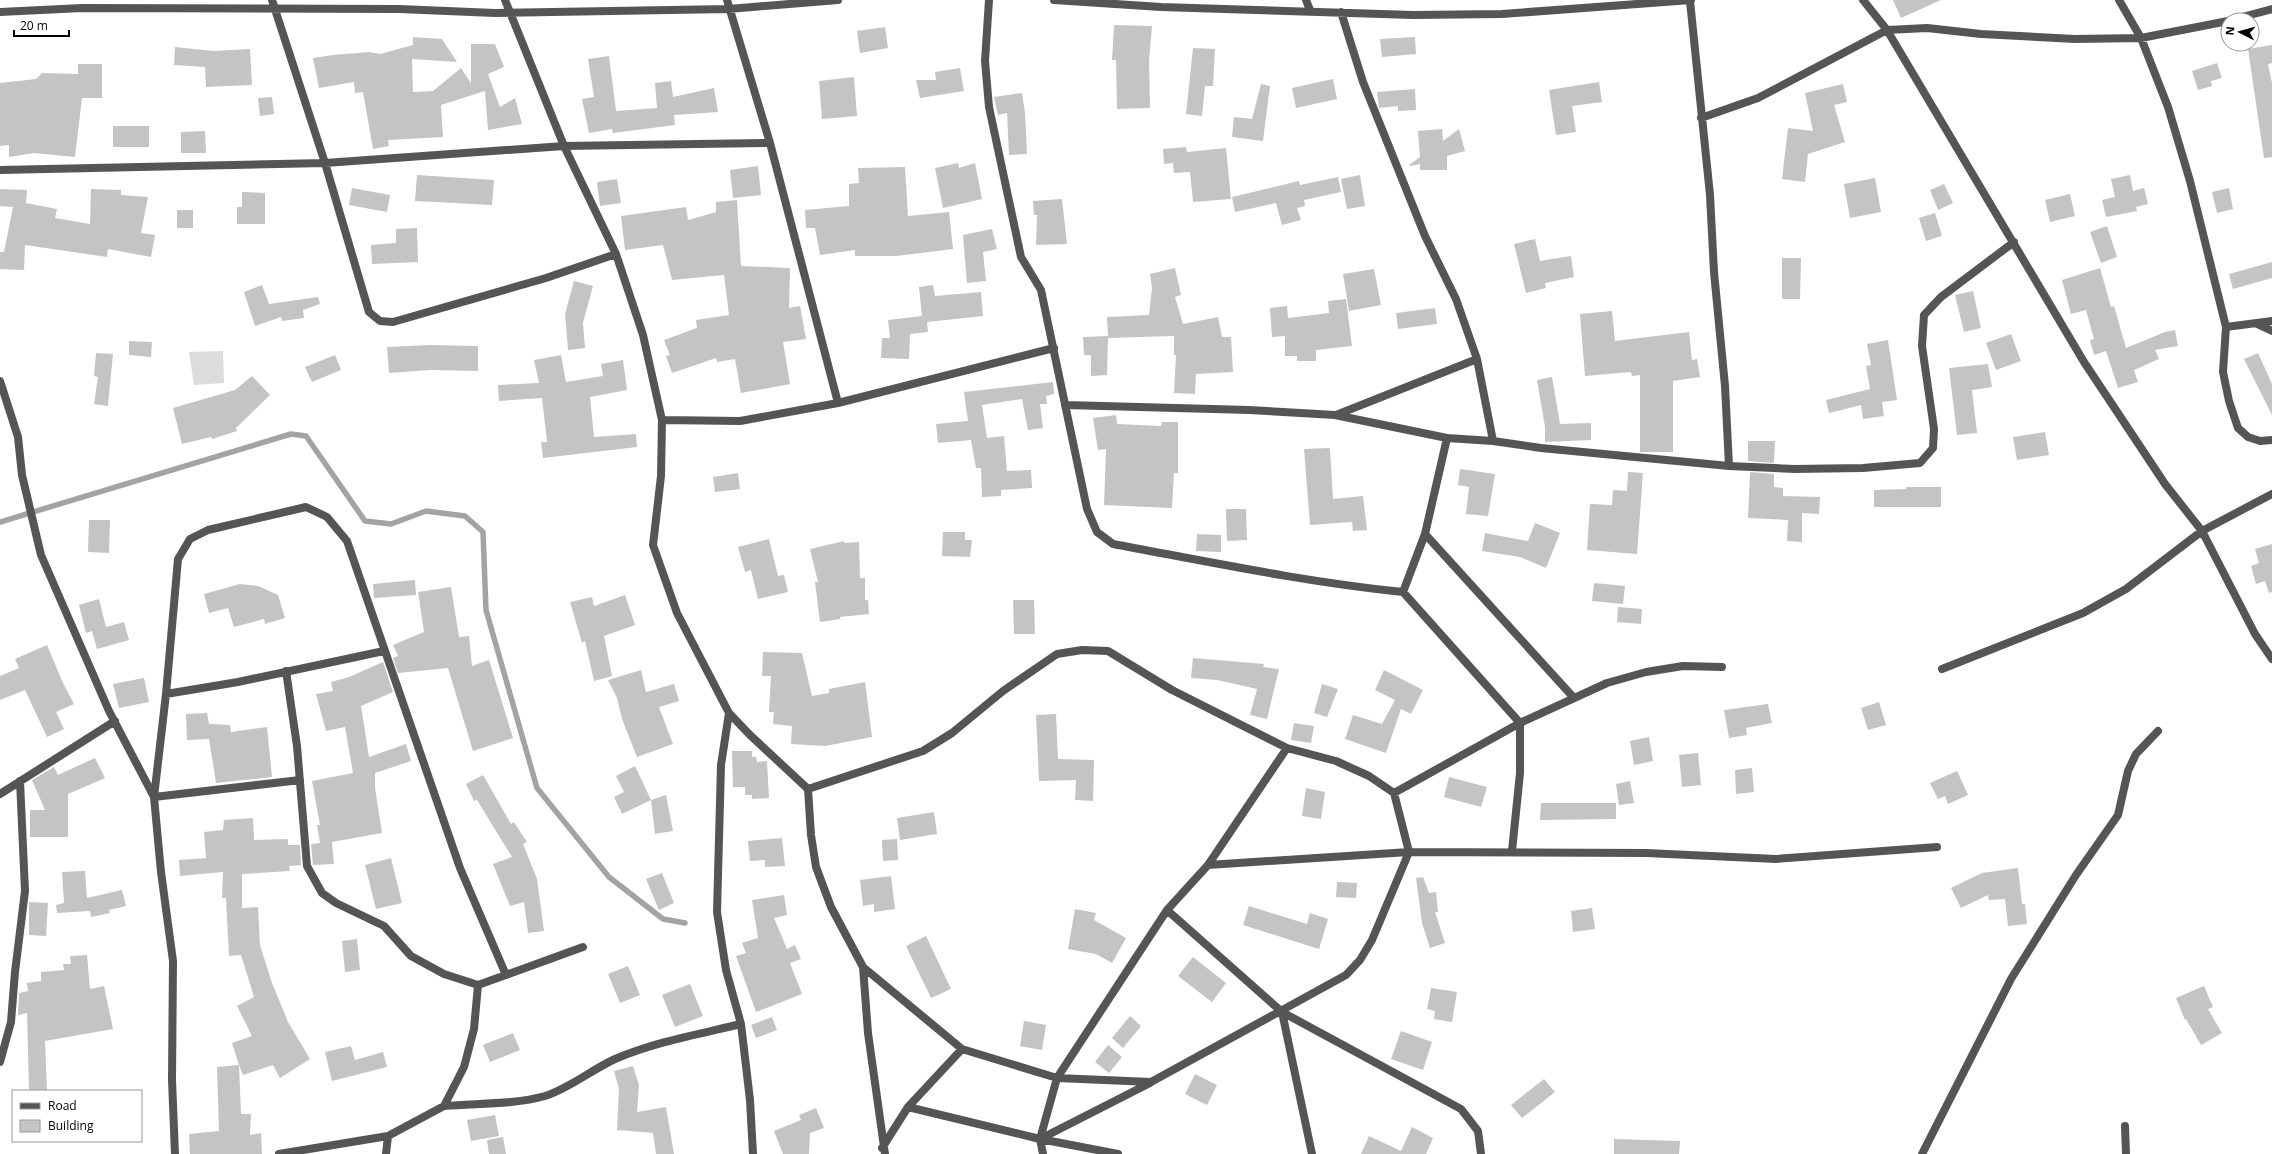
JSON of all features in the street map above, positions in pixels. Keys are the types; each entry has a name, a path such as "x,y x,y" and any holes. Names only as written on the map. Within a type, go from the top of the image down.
{"street":[{"path":"272,0 325,163 369,312 380,321 393,322 481,298 616,254"},
{"path":"505,0 564,146 616,254 643,335 662,420 661,476 653,546 677,613 729,713 808,790 811,835 816,867 831,907 863,967 962,1050 1057,1078 1151,1082"},
{"path":"727,0 770,143 838,403"},
{"path":"0,12 81,4 275,9 399,9 509,13 729,9 838,0"},
{"path":"989,0 985,61 989,107 1021,257 1042,290 1087,509 1096,532 1113,544 1259,573 1332,585 1403,592 1520,723 1520,773 1512,851"},
{"path":"1054,0 1161,7 1310,10 1413,15 1502,14 1613,3 1690,1 1710,195 1714,272 1725,386 1729,466"},
{"path":"1306,0 1310,10"},
{"path":"1863,0 1887,30 2084,362 2165,484 2202,531 2256,634 2272,659"},
{"path":"2119,0 2141,38 2168,107 2186,166 2226,327 2223,372 2229,401 2238,428 2248,437 2260,441 2272,440"},
{"path":"2260,12 2272,9"},
{"path":"1341,12 1363,82 1425,236 1456,299 1477,359 1493,441"},
{"path":"1701,118 1758,98 1887,30 1927,28 1981,34 2059,38 2141,38 2220,23"},
{"path":"0,170 325,163 564,146 770,143"},
{"path":"1065,405 1249,410 1335,415 1447,438 1493,441 1540,448 1729,466 1794,469 1863,468 1920,462 1933,448 1934,429 1922,346 1924,315 1941,297 2014,242"},
{"path":"2226,327 2272,321"},
{"path":"2257,324 2272,331"},
{"path":"662,420 740,421 838,403 1054,348"},
{"path":"1335,415 1477,359"},
{"path":"0,381 18,437 22,475 41,555 115,721 154,797"},
{"path":"1403,592 1425,534 1447,438"},
{"path":"1942,669 2083,613 2126,589 2202,531 2272,494"},
{"path":"176,1154 172,1080 173,961 161,872 154,797 166,694 178,559 190,539 208,530 306,507 327,517 347,541 460,868 506,975"},
{"path":"1425,534 1574,698"},
{"path":"808,790 923,751 952,733 1003,691 1057,654 1082,650 1108,651 1172,690 1288,748 1336,761 1369,776 1394,793 1409,852 1372,940 1360,960 1346,975 1282,1012 1151,1082 1040,1138"},
{"path":"166,694 238,682 384,651"},
{"path":"1394,793 1520,723 1607,682 1646,672 1683,666 1722,667"},
{"path":"286,671 300,780 307,866 322,893 336,903 384,926 411,956 444,974 478,985 583,947"},
{"path":"729,713 720,765 717,912 726,970 741,1024 750,1100 753,1154"},
{"path":"0,794 115,721"},
{"path":"1922,1154 2011,980 2076,875 2118,815 2128,771 2136,754 2158,731"},
{"path":"1043,1154 1040,1138 1057,1078 1167,910 1208,865 1288,748"},
{"path":"154,797 300,780"},
{"path":"0,1062 11,1022 15,972 25,890 20,781"},
{"path":"1208,865 1409,852 1512,851 1646,853 1776,859 1937,847"},
{"path":"1167,910 1282,1012 1461,1109 1478,1131 1481,1154"},
{"path":"863,967 868,1033 882,1152"},
{"path":"444,1106 464,1067 474,1029 478,985"},
{"path":"1282,1012 1312,1154"},
{"path":"279,1154 388,1136 444,1106 523,1100 546,1095 581,1079 614,1059 645,1048 741,1024"},
{"path":"882,1152 908,1107 962,1050"},
{"path":"908,1107 1040,1138 1118,1154"},
{"path":"2125,1126 2126,1154"},
{"path":"386,1154 388,1136"}],"shaded area":[{"path":"223,351 224,383 194,385 189,352"}],"building":[{"path":"1893,0 1941,0 1901,18"},
{"path":"1114,25 1152,26 1149,61 1150,108 1117,109 1116,60 1112,60"},
{"path":"885,27 888,48 860,53 857,31"},
{"path":"413,37 442,39 457,62 412,59 413,92 433,91 461,68 471,83 471,44 495,44 504,67 488,74 500,107 515,98 522,124 488,130 485,91 441,105 443,137 388,140 389,146 373,149 363,92 355,93 354,82 319,88 313,58 369,52 380,54 413,45"},
{"path":"1415,37 1416,54 1382,57 1380,39"},
{"path":"2272,45 2272,63 2268,64 2272,83 2272,157 2264,158 2248,52 2260,52 2260,47"},
{"path":"175,47 213,51 250,49 252,85 206,87 205,67 174,65"},
{"path":"1193,48 1215,49 1213,86 1205,86 1202,116 1186,114"},
{"path":"609,56 616,111 657,108 655,83 671,81 673,97 714,88 718,112 674,115 675,125 613,133 612,129 589,133 582,99 594,97 588,59"},
{"path":"2217,63 2222,78 2211,81 2212,86 2198,90 2192,71"},
{"path":"78,64 102,64 102,98 82,98 75,157 34,153 9,157 9,145 0,146 0,83 36,79 42,73 78,74"},
{"path":"960,68 964,91 920,98 916,80 936,80 935,72"},
{"path":"854,77 857,116 822,119 819,81"},
{"path":"1333,79 1337,99 1296,108 1292,88"},
{"path":"1599,82 1602,102 1572,106 1576,132 1556,135 1549,90"},
{"path":"1261,84 1270,86 1263,141 1232,137 1234,117 1252,119"},
{"path":"1843,84 1847,102 1834,105 1845,142 1808,154 1805,182 1782,179 1788,128 1813,131 1805,93"},
{"path":"1415,89 1416,110 1398,111 1398,106 1379,108 1377,92"},
{"path":"1022,93 1025,113 1027,154 1009,155 1007,113 998,115 994,97"},
{"path":"272,97 274,114 260,116 258,98"},
{"path":"113,126 149,126 149,147 113,147"},
{"path":"1442,129 1443,141 1459,129 1465,151 1447,156 1447,170 1420,170 1420,164 1410,166 1409,165 1420,157 1418,131"},
{"path":"205,131 206,153 181,153 181,132"},
{"path":"1186,147 1187,152 1226,148 1231,199 1193,202 1190,172 1174,173 1173,163 1164,164 1163,149"},
{"path":"958,163 959,168 975,163 982,199 943,208 935,168"},
{"path":"758,166 761,195 733,198 730,170"},
{"path":"905,167 908,216 949,212 953,249 896,256 855,256 855,250 820,255 815,228 806,228 805,210 849,206 849,184 859,183 858,168"},
{"path":"417,175 494,180 492,205 415,201"},
{"path":"1360,175 1365,206 1347,209 1341,179"},
{"path":"2130,175 2133,191 2144,188 2148,204 2136,207 2137,211 2106,217 2102,200 2115,197 2111,179"},
{"path":"1338,177 1341,192 1304,200 1305,206 1297,208 1301,220 1282,225 1276,203 1235,212 1232,197 1299,181 1300,185"},
{"path":"1875,178 1881,212 1850,218 1844,184"},
{"path":"617,179 621,203 600,206 597,182"},
{"path":"1944,184 1953,203 1938,210 1930,190"},
{"path":"352,188 390,195 387,212 349,205"},
{"path":"2229,188 2233,209 2217,213 2212,192"},
{"path":"0,189 27,190 26,203 57,209 55,218 90,224 91,189 121,190 121,195 148,197 141,233 155,235 151,257 108,249 107,257 25,245 24,270 0,269 0,252 4,252 13,207 0,206"},
{"path":"242,192 265,193 265,224 237,224 237,207 242,207"},
{"path":"2070,194 2075,216 2050,222 2045,200"},
{"path":"1062,199 1067,244 1036,245 1037,215 1034,215 1033,201"},
{"path":"737,200 741,266 790,268 789,308 800,306 806,339 783,342 790,384 741,393 735,359 717,362 716,358 672,373 666,356 670,355 664,340 697,328 696,320 729,315 724,275 672,280 663,245 625,250 621,216 686,207 688,220 716,212 716,202"},
{"path":"177,210 193,210 193,228 177,228"},
{"path":"1935,213 1942,236 1926,241 1919,218"},
{"path":"2107,226 2117,257 2101,263 2090,232"},
{"path":"417,228 418,262 372,264 371,245 396,243 396,229"},
{"path":"992,229 997,249 983,252 986,281 967,283 963,235"},
{"path":"1535,239 1540,261 1571,256 1574,277 1545,283 1546,288 1526,293 1514,244"},
{"path":"1782,258 1801,258 1800,299 1782,299"},
{"path":"2272,262 2272,278 2233,289 2229,274"},
{"path":"1175,268 1181,295 1175,297 1183,324 1218,317 1222,337 1231,337 1233,372 1196,374 1195,394 1174,393 1176,355 1174,355 1174,336 1108,338 1107,375 1091,376 1091,355 1084,355 1083,337 1108,336 1107,317 1149,315 1152,288 1150,274"},
{"path":"2100,268 2111,307 2114,306 2126,348 2165,332 2175,330 2178,346 2155,350 2159,359 2134,370 2138,382 2118,388 2106,351 2094,355 2090,340 2094,339 2086,310 2071,314 2062,280"},
{"path":"1374,269 1381,305 1349,311 1343,274"},
{"path":"574,281 593,286 583,323 585,348 568,350 565,314"},
{"path":"262,285 269,304 318,297 320,304 303,310 304,318 282,321 281,317 255,326 244,292"},
{"path":"933,285 935,296 981,292 983,316 927,322 928,332 910,334 909,359 881,358 882,338 890,338 888,320 922,316 919,287"},
{"path":"1973,291 1981,328 1964,332 1955,295"},
{"path":"1346,299 1352,346 1316,350 1316,361 1297,361 1297,356 1285,356 1285,336 1272,337 1270,308 1287,306 1288,318 1329,313 1328,301"},
{"path":"1435,308 1437,324 1398,329 1396,313"},
{"path":"1612,311 1615,341 1689,332 1692,360 1697,359 1700,377 1673,381 1673,452 1640,452 1640,375 1632,376 1631,372 1585,376 1580,314"},
{"path":"2011,334 2021,361 1996,370 1986,343"},
{"path":"1888,340 1897,400 1882,402 1884,416 1863,419 1861,405 1829,413 1826,400 1870,389 1866,366 1871,365 1867,344"},
{"path":"129,341 152,342 151,357 129,355"},
{"path":"430,345 478,346 478,371 430,370 389,373 387,347"},
{"path":"96,353 113,354 108,406 94,404 98,377 94,376"},
{"path":"2258,353 2272,384 2272,415 2244,359"},
{"path":"335,355 341,370 312,382 305,367"},
{"path":"561,355 566,382 603,376 601,364 623,360 627,390 590,397 594,437 636,434 637,447 543,458 541,442 547,442 542,398 499,401 498,385 539,383 534,360"},
{"path":"1988,364 1992,387 1972,390 1977,433 1957,435 1949,368"},
{"path":"252,376 270,395 236,428 237,431 212,439 211,437 182,444 173,408 235,390"},
{"path":"1552,377 1560,424 1591,423 1591,440 1545,442 1545,427 1537,380"},
{"path":"1053,382 1054,394 1046,396 1047,404 1040,404 1043,428 1028,430 1022,399 982,405 987,438 1004,436 1007,471 1031,470 1032,488 1001,490 1001,496 982,497 981,468 976,468 971,440 938,443 936,424 968,421 964,392"},
{"path":"1116,415 1117,424 1161,426 1162,422 1178,422 1178,473 1174,473 1172,508 1104,505 1106,449 1098,450 1093,418"},
{"path":"2045,432 2049,455 2017,460 2013,437"},
{"path":"1748,441 1775,441 1774,463 1748,461"},
{"path":"1330,448 1333,499 1363,496 1367,530 1353,531 1352,522 1310,525 1304,449"},
{"path":"1460,469 1495,474 1488,516 1466,514 1469,487 1458,485"},
{"path":"1628,472 1643,473 1637,554 1587,550 1590,504 1612,505 1613,490 1627,491"},
{"path":"1750,472 1774,474 1774,487 1783,488 1783,496 1820,497 1819,514 1802,513 1802,542 1787,541 1788,520 1748,518"},
{"path":"738,473 740,489 715,492 713,477"},
{"path":"1906,487 1941,487 1941,507 1874,507 1874,490 1906,489"},
{"path":"1226,509 1246,509 1247,540 1227,541"},
{"path":"89,520 110,520 109,553 88,552"},
{"path":"1535,523 1560,533 1546,568 1520,557 1482,551 1485,533 1528,541"},
{"path":"943,532 965,532 965,540 972,540 970,557 942,556"},
{"path":"1197,534 1221,535 1221,552 1196,551"},
{"path":"769,539 778,576 784,575 788,592 758,599 751,570 745,572 738,547"},
{"path":"844,541 844,543 859,542 860,578 865,578 865,600 868,600 869,614 840,617 840,619 820,622 815,582 818,582 810,549"},
{"path":"2272,544 2272,592 2269,593 2265,581 2256,584 2251,566 2259,563 2255,549"},
{"path":"415,580 416,595 374,598 373,584"},
{"path":"1594,583 1625,586 1623,604 1592,601"},
{"path":"240,584 258,586 278,595 285,618 265,624 264,619 234,627 228,608 209,613 204,594"},
{"path":"451,587 459,637 469,636 472,666 489,660 513,738 473,751 448,668 398,673 393,658 398,656 393,645 424,632 418,592"},
{"path":"625,595 635,625 604,636 612,676 594,681 585,641 582,643 570,602 592,597 594,606"},
{"path":"99,599 106,627 124,622 129,640 97,649 92,631 86,633 79,605"},
{"path":"1013,600 1034,600 1035,634 1014,634"},
{"path":"1618,607 1642,609 1641,624 1617,622"},
{"path":"47,645 63,683 74,704 56,712 64,729 47,737 25,690 0,700 0,676 19,668 15,659"},
{"path":"763,652 802,653 812,696 829,693 829,689 865,682 872,737 825,746 791,744 792,726 773,724 774,712 769,712 771,676 762,676"},
{"path":"1193,658 1264,664 1263,667 1279,669 1267,719 1250,715 1257,689 1217,680 1191,678"},
{"path":"383,662 393,692 361,706 369,757 406,744 411,761 375,773 375,788 382,833 332,842 334,864 313,865 311,844 320,843 317,825 320,825 312,781 353,773 345,727 326,731 316,694 333,691 331,682 349,677"},
{"path":"641,670 646,692 674,684 679,701 659,707 673,744 637,757 622,719 617,698 608,680"},
{"path":"1384,670 1423,690 1411,714 1401,709 1386,753 1345,739 1353,715 1382,724 1395,700 1375,690"},
{"path":"144,678 149,702 119,708 113,684"},
{"path":"1322,684 1338,689 1327,717 1314,713"},
{"path":"1879,702 1886,725 1868,730 1861,708"},
{"path":"1768,704 1772,723 1746,728 1747,735 1729,738 1724,710"},
{"path":"207,713 209,724 230,725 231,732 267,727 272,777 216,783 209,739 187,740 186,714"},
{"path":"1056,714 1058,759 1094,760 1093,801 1075,800 1076,780 1039,781 1036,715"},
{"path":"1294,723 1314,726 1311,743 1291,740"},
{"path":"1649,737 1653,761 1634,765 1630,741"},
{"path":"732,751 752,751 752,757 756,757 757,762 767,761 769,798 752,799 752,795 745,795 745,787 733,787"},
{"path":"1698,753 1701,785 1682,787 1679,755"},
{"path":"95,758 105,778 68,794 68,837 30,837 30,810 45,810 32,780 54,767 58,775"},
{"path":"635,766 651,800 622,814 614,797 624,792 616,776"},
{"path":"1752,768 1754,792 1736,794 1735,770"},
{"path":"1957,771 1968,795 1948,804 1945,796 1938,799 1930,783"},
{"path":"483,775 511,824 514,822 527,842 523,844 537,879 544,931 528,933 524,902 510,906 493,864 512,857 477,800 474,801 466,784"},
{"path":"1449,777 1487,787 1481,807 1444,797"},
{"path":"1630,781 1634,803 1619,805 1616,784"},
{"path":"1306,788 1325,792 1321,819 1302,816"},
{"path":"666,795 673,831 655,834 651,800"},
{"path":"1541,803 1616,803 1616,819 1540,820"},
{"path":"934,812 937,834 900,840 897,818"},
{"path":"253,818 254,840 288,839 288,845 300,845 301,865 289,866 290,871 242,874 242,908 258,907 260,945 272,983 288,1022 310,1059 280,1078 273,1065 243,1075 232,1043 252,1036 237,1006 254,997 241,955 229,956 226,898 222,898 223,872 180,876 179,860 206,858 204,832 223,830 224,820"},
{"path":"782,838 785,866 765,867 765,860 750,861 748,841"},
{"path":"897,839 898,860 883,861 882,840"},
{"path":"391,858 402,903 376,909 365,865"},
{"path":"2018,868 2022,904 2025,904 2027,924 2008,926 2005,899 1989,900 1988,895 1961,908 1951,888 1982,873"},
{"path":"85,871 87,898 122,890 126,906 109,910 110,913 91,917 90,911 57,913 56,905 64,903 62,872"},
{"path":"662,873 674,903 659,910 646,879"},
{"path":"891,876 895,909 874,912 874,904 863,906 860,880"},
{"path":"1423,877 1429,893 1436,892 1438,912 1435,912 1445,943 1430,948 1422,923 1416,878"},
{"path":"1337,882 1357,883 1356,898 1336,897"},
{"path":"784,895 787,915 774,918 787,949 795,945 801,959 790,963 802,994 756,1012 736,956 746,953 742,943 758,938 752,900"},
{"path":"29,902 48,903 46,936 29,935"},
{"path":"1249,906 1307,924 1310,913 1328,919 1319,949 1243,925"},
{"path":"1592,908 1595,929 1573,932 1571,911"},
{"path":"1075,909 1096,913 1094,920 1126,938 1112,963 1096,954 1068,949"},
{"path":"926,936 951,989 931,998 906,946"},
{"path":"357,939 360,970 345,972 342,941"},
{"path":"87,955 90,989 104,986 113,1029 45,1041 47,1090 29,1090 27,1013 18,1015 19,993 28,991 27,983 41,981 41,972 64,970 63,964 71,964 70,956"},
{"path":"1193,957 1226,983 1212,1002 1178,976"},
{"path":"628,966 640,995 620,1003 608,974"},
{"path":"690,984 703,1016 675,1027 662,995"},
{"path":"2204,986 2213,1007 2208,1009 2222,1033 2201,1045 2186,1019 2185,1020 2176,998"},
{"path":"1431,988 1457,992 1452,1022 1434,1019 1435,1011 1427,1009"},
{"path":"1130,1016 1141,1026 1123,1048 1112,1038"},
{"path":"772,1017 777,1030 756,1038 751,1025"},
{"path":"1024,1021 1046,1025 1042,1050 1020,1046"},
{"path":"1401,1031 1432,1042 1423,1070 1391,1059"},
{"path":"513,1033 520,1050 490,1062 483,1045"},
{"path":"1108,1045 1122,1057 1109,1073 1095,1062"},
{"path":"351,1046 355,1060 383,1052 387,1067 332,1081 325,1052"},
{"path":"239,1065 241,1114 251,1114 250,1135 261,1133 262,1154 190,1154 189,1134 219,1131 217,1067"},
{"path":"633,1066 639,1085 637,1112 666,1107 674,1154 656,1154 653,1133 617,1130 619,1089 614,1071"},
{"path":"1195,1074 1217,1085 1207,1105 1185,1094"},
{"path":"1544,1079 1555,1092 1522,1118 1511,1105"},
{"path":"816,1108 824,1128 810,1133 809,1154 783,1154 774,1131 801,1120 799,1115"},
{"path":"495,1115 499,1136 471,1141 467,1120"},
{"path":"1412,1127 1433,1138 1426,1154 1361,1154 1369,1136 1401,1151"},
{"path":"503,1137 506,1154 489,1154 487,1140"},
{"path":"1614,1139 1680,1141 1679,1154 1614,1154"}],"waterway":[{"path":"0,522 291,434 306,436 365,521 391,524 426,511 465,516 483,532 486,610 537,788 609,877 663,919 685,923"}]}
